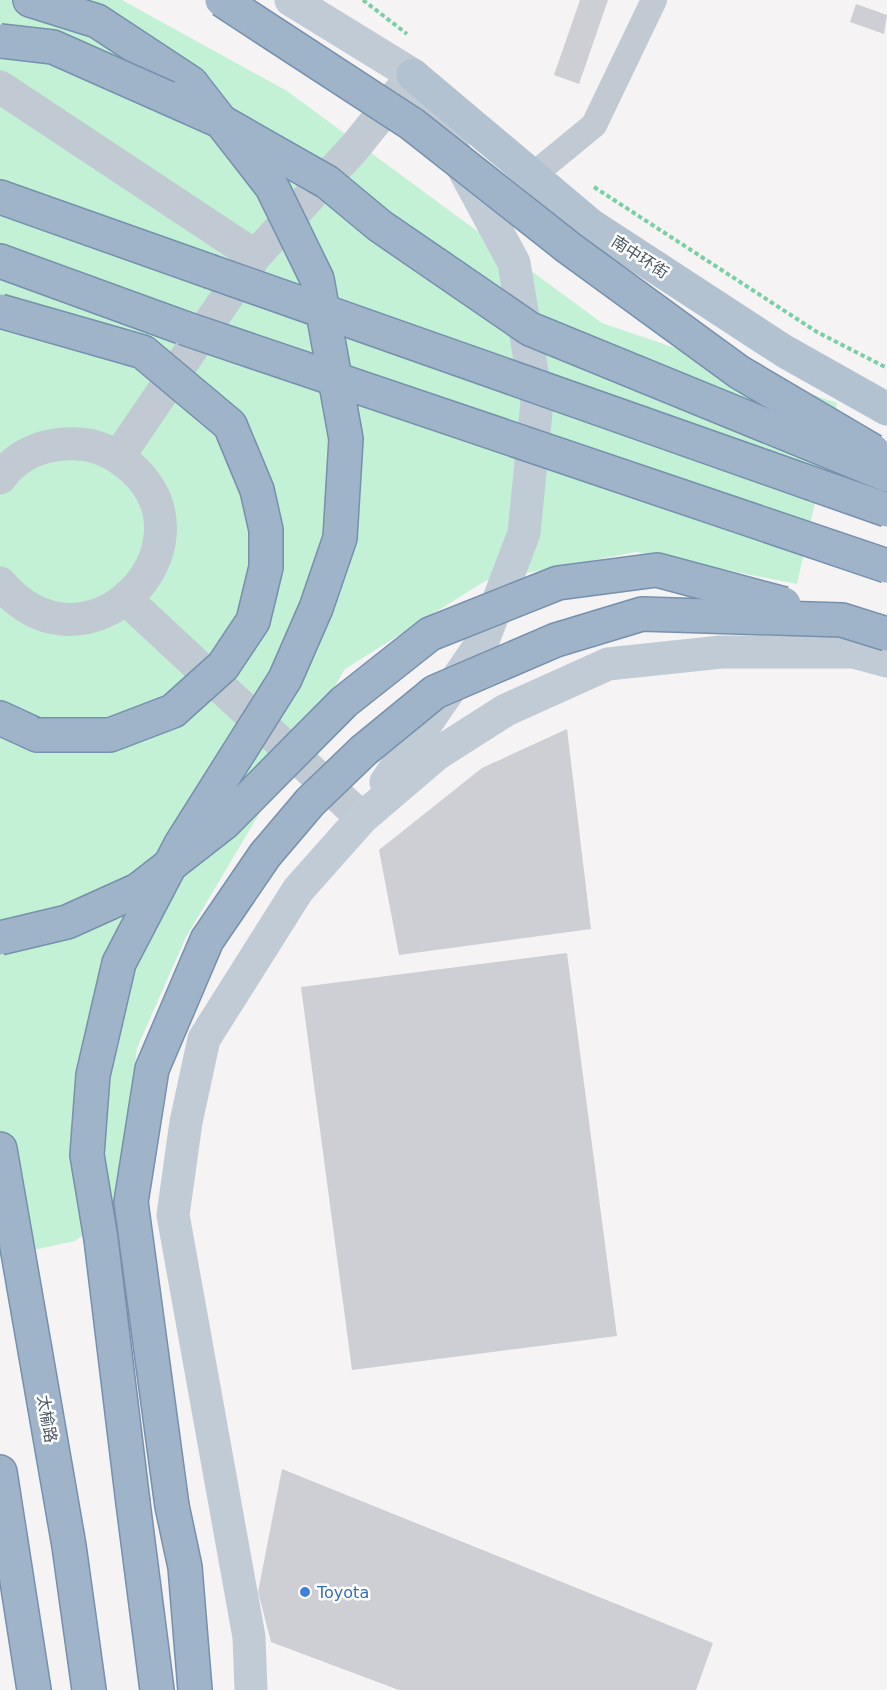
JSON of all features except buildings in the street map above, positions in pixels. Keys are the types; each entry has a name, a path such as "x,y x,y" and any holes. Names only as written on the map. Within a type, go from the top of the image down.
{"highway":[{"path":"30,0 97,21 191,83 272,187 316,279 346,439 340,538 316,608 285,679 181,844 118,963 93,1076 87,1155 101,1239 157,1690"},
{"path":"222,0 412,124 569,248 739,372 887,459"},
{"path":"0,41 53,47 220,121 327,182 380,226 530,329 887,475"},
{"path":"0,197 887,510"},
{"path":"0,261 184,328 887,566"},
{"path":"0,311 144,352 230,425 258,490 266,530 266,558 253,621 223,666 173,711 110,735 37,735 0,718"},
{"path":"0,938 67,922 138,890 224,823 344,702 430,634 558,583 657,570 887,634"},
{"path":"195,1690 185,1567 172,1506 131,1202 152,1069 207,940 265,855 310,802 363,751 435,692 556,640 642,614 843,620"},
{"name":"太榆路","path":"0,1149 69,1546 89,1690"},
{"path":"0,1472 34,1690"}],"main road":[{"path":"251,1690 249,1637 174,1215 186,1122 204,1039 298,890 362,818 483,641 524,533 537,402 514,263 413,75 291,0"},
{"name":"南中环街","path":"413,75 591,225 784,351 887,409"},
{"path":"362,818 436,754 506,711 608,664 721,652 854,652 887,661"}],"street":[{"path":"532,176 594,125 654,0"},
{"path":"118,456 255,256 355,147 413,75"},
{"path":"0,87 255,256"},
{"path":"0,478 9,466 33,450 62,442 91,445 118,456 139,475 153,499 159,526 156,554 145,579 127,600 100,615 70,619 40,614 13,599 0,583"},
{"path":"127,600 362,818"}],"path":[{"path":"363,0 408,35"},
{"path":"592,185 818,332 887,368"}],"green space":[{"path":"0,0 122,0 287,91 602,323 837,403 797,584 636,552 485,581 345,669 186,937 137,1048 119,1208 75,1241 0,1257"}],"place":[{"name":"Toyota","path":"305,1592"}]}
